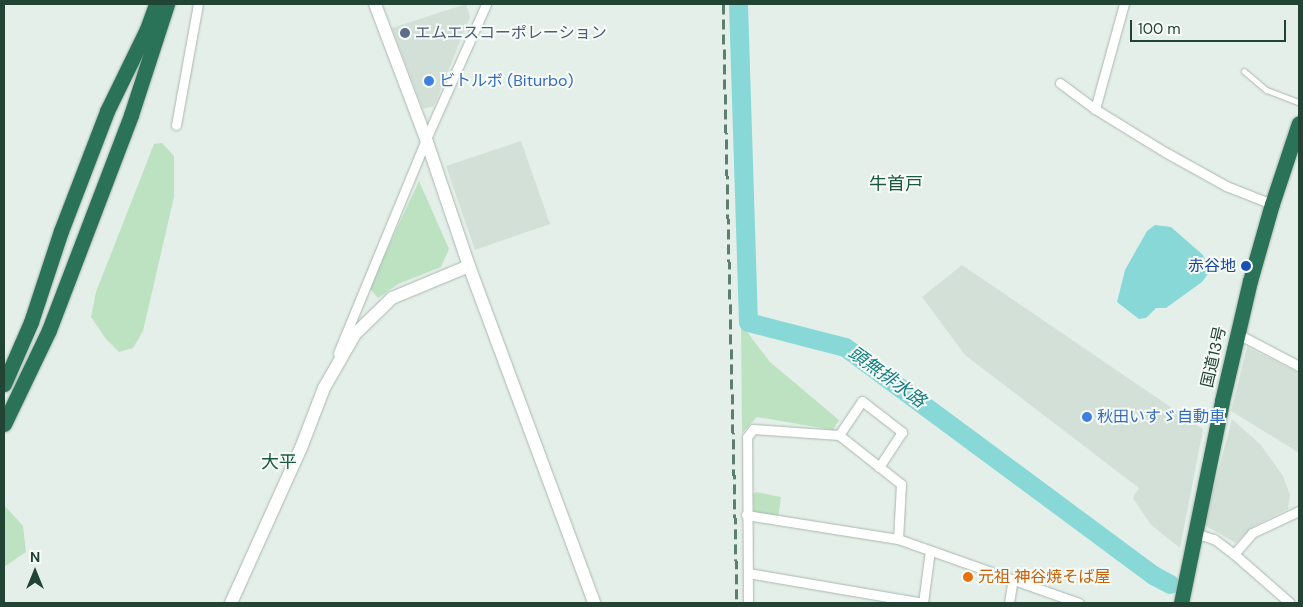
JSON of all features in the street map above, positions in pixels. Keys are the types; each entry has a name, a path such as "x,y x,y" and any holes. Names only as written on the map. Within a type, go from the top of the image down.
{"highway":[{"path":"5,382 31,322 61,231 107,111 156,4"},
{"path":"4,424 24,386 49,330 131,115 167,4"},
{"name":"国道13号","path":"1181,603 1238,334 1272,204 1299,123"}],"street":[{"path":"176,125 198,4"},
{"path":"375,4 426,139 468,266 594,603"},
{"path":"232,603 301,448 426,139 486,4"},
{"path":"1095,109 1124,4"},
{"path":"1060,83 1095,109 1226,186 1272,204"},
{"path":"324,388 355,334 392,298 468,266"},
{"path":"1238,334 1299,366"},
{"path":"839,435 862,401 902,432 879,467"},
{"path":"748,603 747,437 753,429 839,435 901,484 898,539"},
{"path":"1234,554 1252,533 1299,511"},
{"path":"746,515 898,539 1080,603"},
{"path":"1195,533 1214,539 1290,603"},
{"path":"748,573 923,603 930,550"},
{"path":"1009,603 1013,579"}],"lane":[{"path":"1244,71 1268,90 1299,102"}],"shaded area":[{"path":"466,4 470,17 434,106 423,109 392,28"},
{"path":"521,141 550,224 475,250 446,166"},
{"path":"962,265 1203,429 1180,548 1151,525 1133,498 1139,488 965,355 922,297"},
{"path":"1247,347 1299,373 1299,453 1231,411"},
{"path":"1232,419 1261,445 1283,476 1290,495 1288,509 1252,527 1236,543 1204,525"}],"green space":[{"path":"162,143 174,156 174,197 143,331 133,348 119,352 106,339 91,317 96,292 154,144"},
{"path":"419,181 449,249 441,267 398,284 378,298 369,288"},
{"path":"741,324 770,362 839,420 833,430 757,417 742,433"},
{"path":"756,492 781,497 778,518 757,514 754,511 753,494"},
{"path":"4,505 23,526 26,552 4,567"}],"water":[{"path":"1155,225 1171,227 1203,255 1207,263 1208,274 1202,282 1166,308 1156,308 1146,318 1139,319 1117,302 1125,270 1147,231"}],"waterway":[{"name":"頭無排水路","path":"738,4 748,322 845,347 1153,575 1170,584"}],"railway":[{"path":"723,4 737,603"}],"place":[{"name":"エムエスコーポレーション","path":"405,33"},
{"name":"ビトルボ (Biturbo)","path":"429,81"},
{"name":"赤谷地","path":"1246,266"},
{"name":"秋田いすゞ自動車","path":"1087,417"},
{"name":"元祖 神谷焼そば屋","path":"968,577"}],"district":[{"name":"牛首戸","path":"896,184"},
{"name":"大平","path":"279,462"}]}
